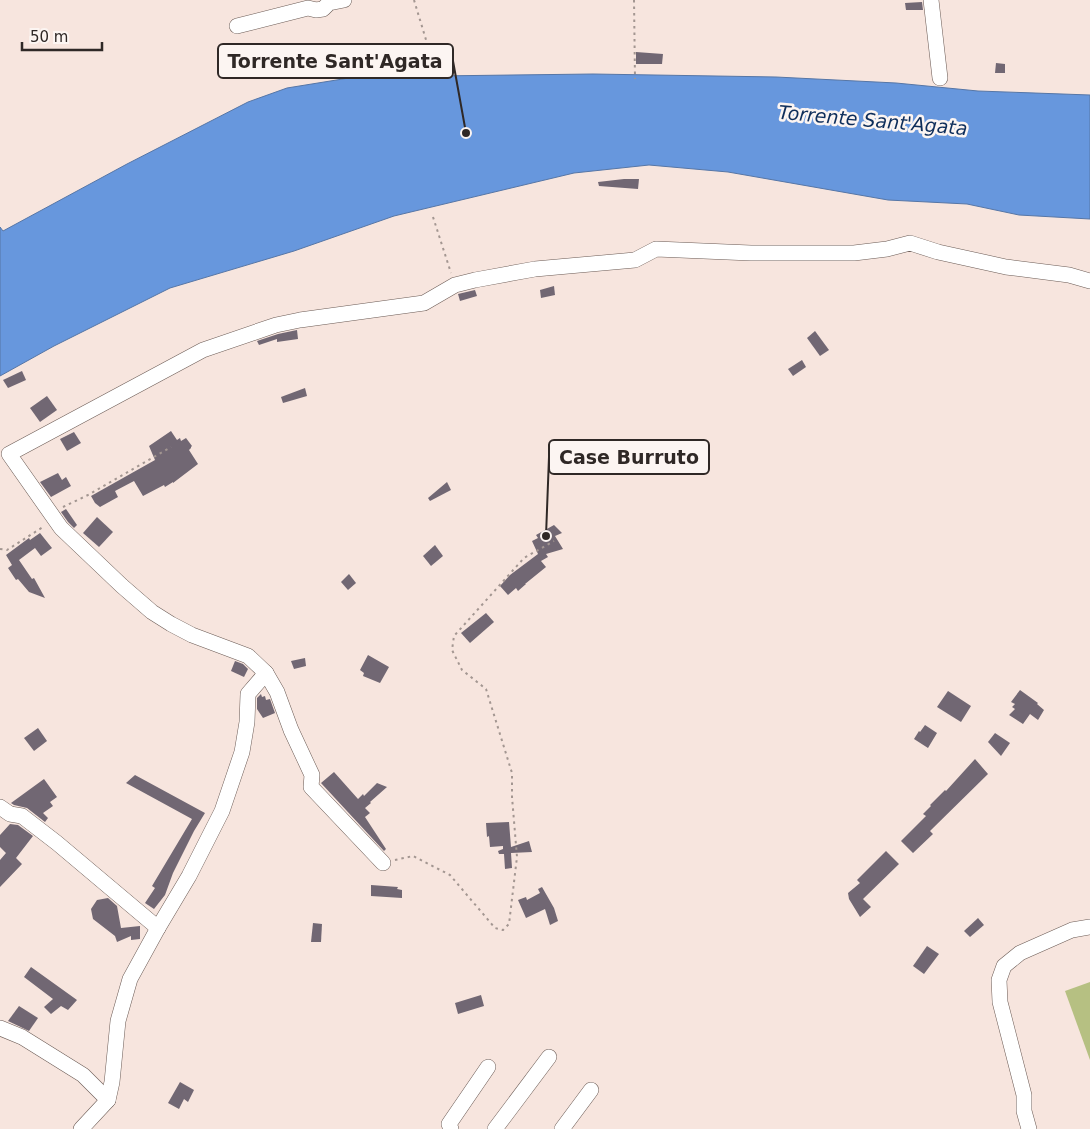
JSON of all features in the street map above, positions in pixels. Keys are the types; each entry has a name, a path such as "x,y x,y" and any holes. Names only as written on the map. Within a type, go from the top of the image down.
{"street":[{"path":"237,26 308,8 323,9 329,4 344,0"},
{"path":"931,0 940,78"},
{"path":"383,863 311,787 312,775 277,692 266,673 248,656 192,635 152,612 73,540 53,517 9,454 203,350 276,324 424,303 454,285 535,269 635,260 656,249 752,253 854,253 887,249 910,243 938,252 1006,267 1068,275 1090,281"},
{"path":"81,1129 108,1100 112,1082 118,1021 130,979 189,876 222,811 242,752 247,722 248,694 266,673"},
{"path":"0,807 10,814 22,816 158,928"},
{"path":"1029,1129 1024,1111 1024,1095 1000,1002 999,980 1004,966 1020,953 1072,930 1090,927"},
{"path":"0,1028 22,1038 83,1075 108,1100"},
{"path":"495,1129 549,1057"},
{"path":"451,1129 449,1124 488,1066"},
{"path":"562,1129 591,1090"}],"path":[{"path":"414,0 436,73"},
{"path":"634,0 635,79"},
{"path":"433,218 454,285"},
{"path":"0,549 7,550 88,495 171,447"},
{"path":"383,863 413,856 450,875 495,928 503,930 510,924 517,857 512,773 486,689 462,670 452,650 454,636 524,558 554,541"}],"green space":[{"path":"1090,982 1090,1060 1065,991"}],"water":[{"path":"593,74 776,77 896,83 978,91 1090,95 1090,219 1019,215 967,204 888,200 728,172 649,165 574,173 394,216 294,251 170,288 54,346 0,376 0,227 3,231 127,164 248,102 287,88 355,77"}],"building":[{"path":"922,2 923,10 906,10 905,3"},
{"path":"636,52 663,54 662,64 636,64"},
{"path":"996,63 1005,64 1005,73 995,73"},
{"path":"639,179 638,189 599,186 598,182"},
{"path":"554,286 555,295 541,298 540,290"},
{"path":"475,290 477,296 460,301 458,294"},
{"path":"297,330 298,339 277,342 277,339 259,345 257,341 278,334"},
{"path":"815,331 829,350 820,356 807,338"},
{"path":"802,360 806,367 793,376 788,369"},
{"path":"22,371 26,380 8,388 3,380"},
{"path":"305,388 307,396 283,403 281,397"},
{"path":"47,396 57,410 40,422 30,408"},
{"path":"171,431 177,440 180,438 181,441 186,438 192,446 189,450 198,464 173,483 165,487 164,485 143,496 134,481 115,491 118,497 100,507 95,503 91,496 155,460 149,446"},
{"path":"74,432 81,443 67,451 60,439"},
{"path":"58,473 62,480 66,477 71,486 51,497 40,482"},
{"path":"447,482 451,490 430,501 428,498"},
{"path":"66,509 77,525 74,528 61,512"},
{"path":"97,517 113,532 99,547 83,533"},
{"path":"554,525 562,533 555,536 563,549 546,554 548,557 541,561 546,567 518,591 516,588 508,595 500,586 510,575 538,554 532,541 538,538 536,535"},
{"path":"40,533 52,548 41,556 35,548 19,560 32,579 34,578 45,598 29,592 18,579 16,580 8,568 12,565 6,555 29,538 30,540"},
{"path":"435,545 443,556 431,566 423,556"},
{"path":"349,574 356,583 348,590 341,582"},
{"path":"486,613 494,622 470,643 461,633"},
{"path":"368,655 389,667 380,683 363,676 364,673 360,670"},
{"path":"305,658 306,666 294,669 291,661"},
{"path":"235,661 243,664 248,669 244,677 231,671"},
{"path":"1020,690 1038,703 1044,710 1038,720 1030,714 1023,724 1009,715 1015,709 1012,707 1015,704 1011,702"},
{"path":"948,691 971,706 961,722 937,707"},
{"path":"261,694 262,697 265,696 266,700 270,699 275,713 263,718 257,709 257,698"},
{"path":"925,725 937,733 928,748 914,739"},
{"path":"38,728 47,741 34,751 24,738"},
{"path":"995,733 1010,743 1001,756 988,742"},
{"path":"975,759 988,774 930,831 933,834 913,853 901,841 926,816 923,814 930,805 946,791"},
{"path":"334,772 358,799 363,794 364,796 377,783 387,787 365,808 370,813 365,817 386,849 384,851 321,783"},
{"path":"135,775 205,813 173,873 165,895 154,909 145,903 155,888 152,886 192,819 126,783"},
{"path":"44,779 57,797 50,802 53,806 43,813 48,818 45,822 27,808 11,803"},
{"path":"509,822 511,847 529,841 532,852 511,853 512,868 505,869 504,854 499,854 498,851 503,849 503,846 490,847 486,823"},
{"path":"10,824 18,825 33,836 16,858 22,864 0,887 0,860 6,853 0,847 0,835"},
{"path":"886,851 899,864 863,899 871,907 860,917 849,899 848,893 860,883 857,880"},
{"path":"371,885 398,887 397,889 402,890 402,898 371,896"},
{"path":"542,887 554,908 558,921 550,925 545,909 526,918 518,900 526,897 527,900 540,893 538,889"},
{"path":"108,898 117,906 121,928 140,926 140,939 131,940 131,936 117,942 115,936 93,919 91,909 97,900"},
{"path":"978,918 984,925 970,937 964,931"},
{"path":"313,923 322,924 321,942 311,942"},
{"path":"927,946 939,954 924,974 913,966"},
{"path":"31,967 77,1000 68,1010 61,1006 51,1014 44,1007 53,999 24,977"},
{"path":"481,995 484,1006 458,1014 455,1003"},
{"path":"19,1006 38,1018 29,1031 8,1021"},
{"path":"180,1082 194,1090 188,1102 184,1099 179,1109 168,1103"}],"place":[{"name":"Torrente Sant'Agata","path":"466,133"},
{"name":"Case Burruto","path":"546,536"}]}
